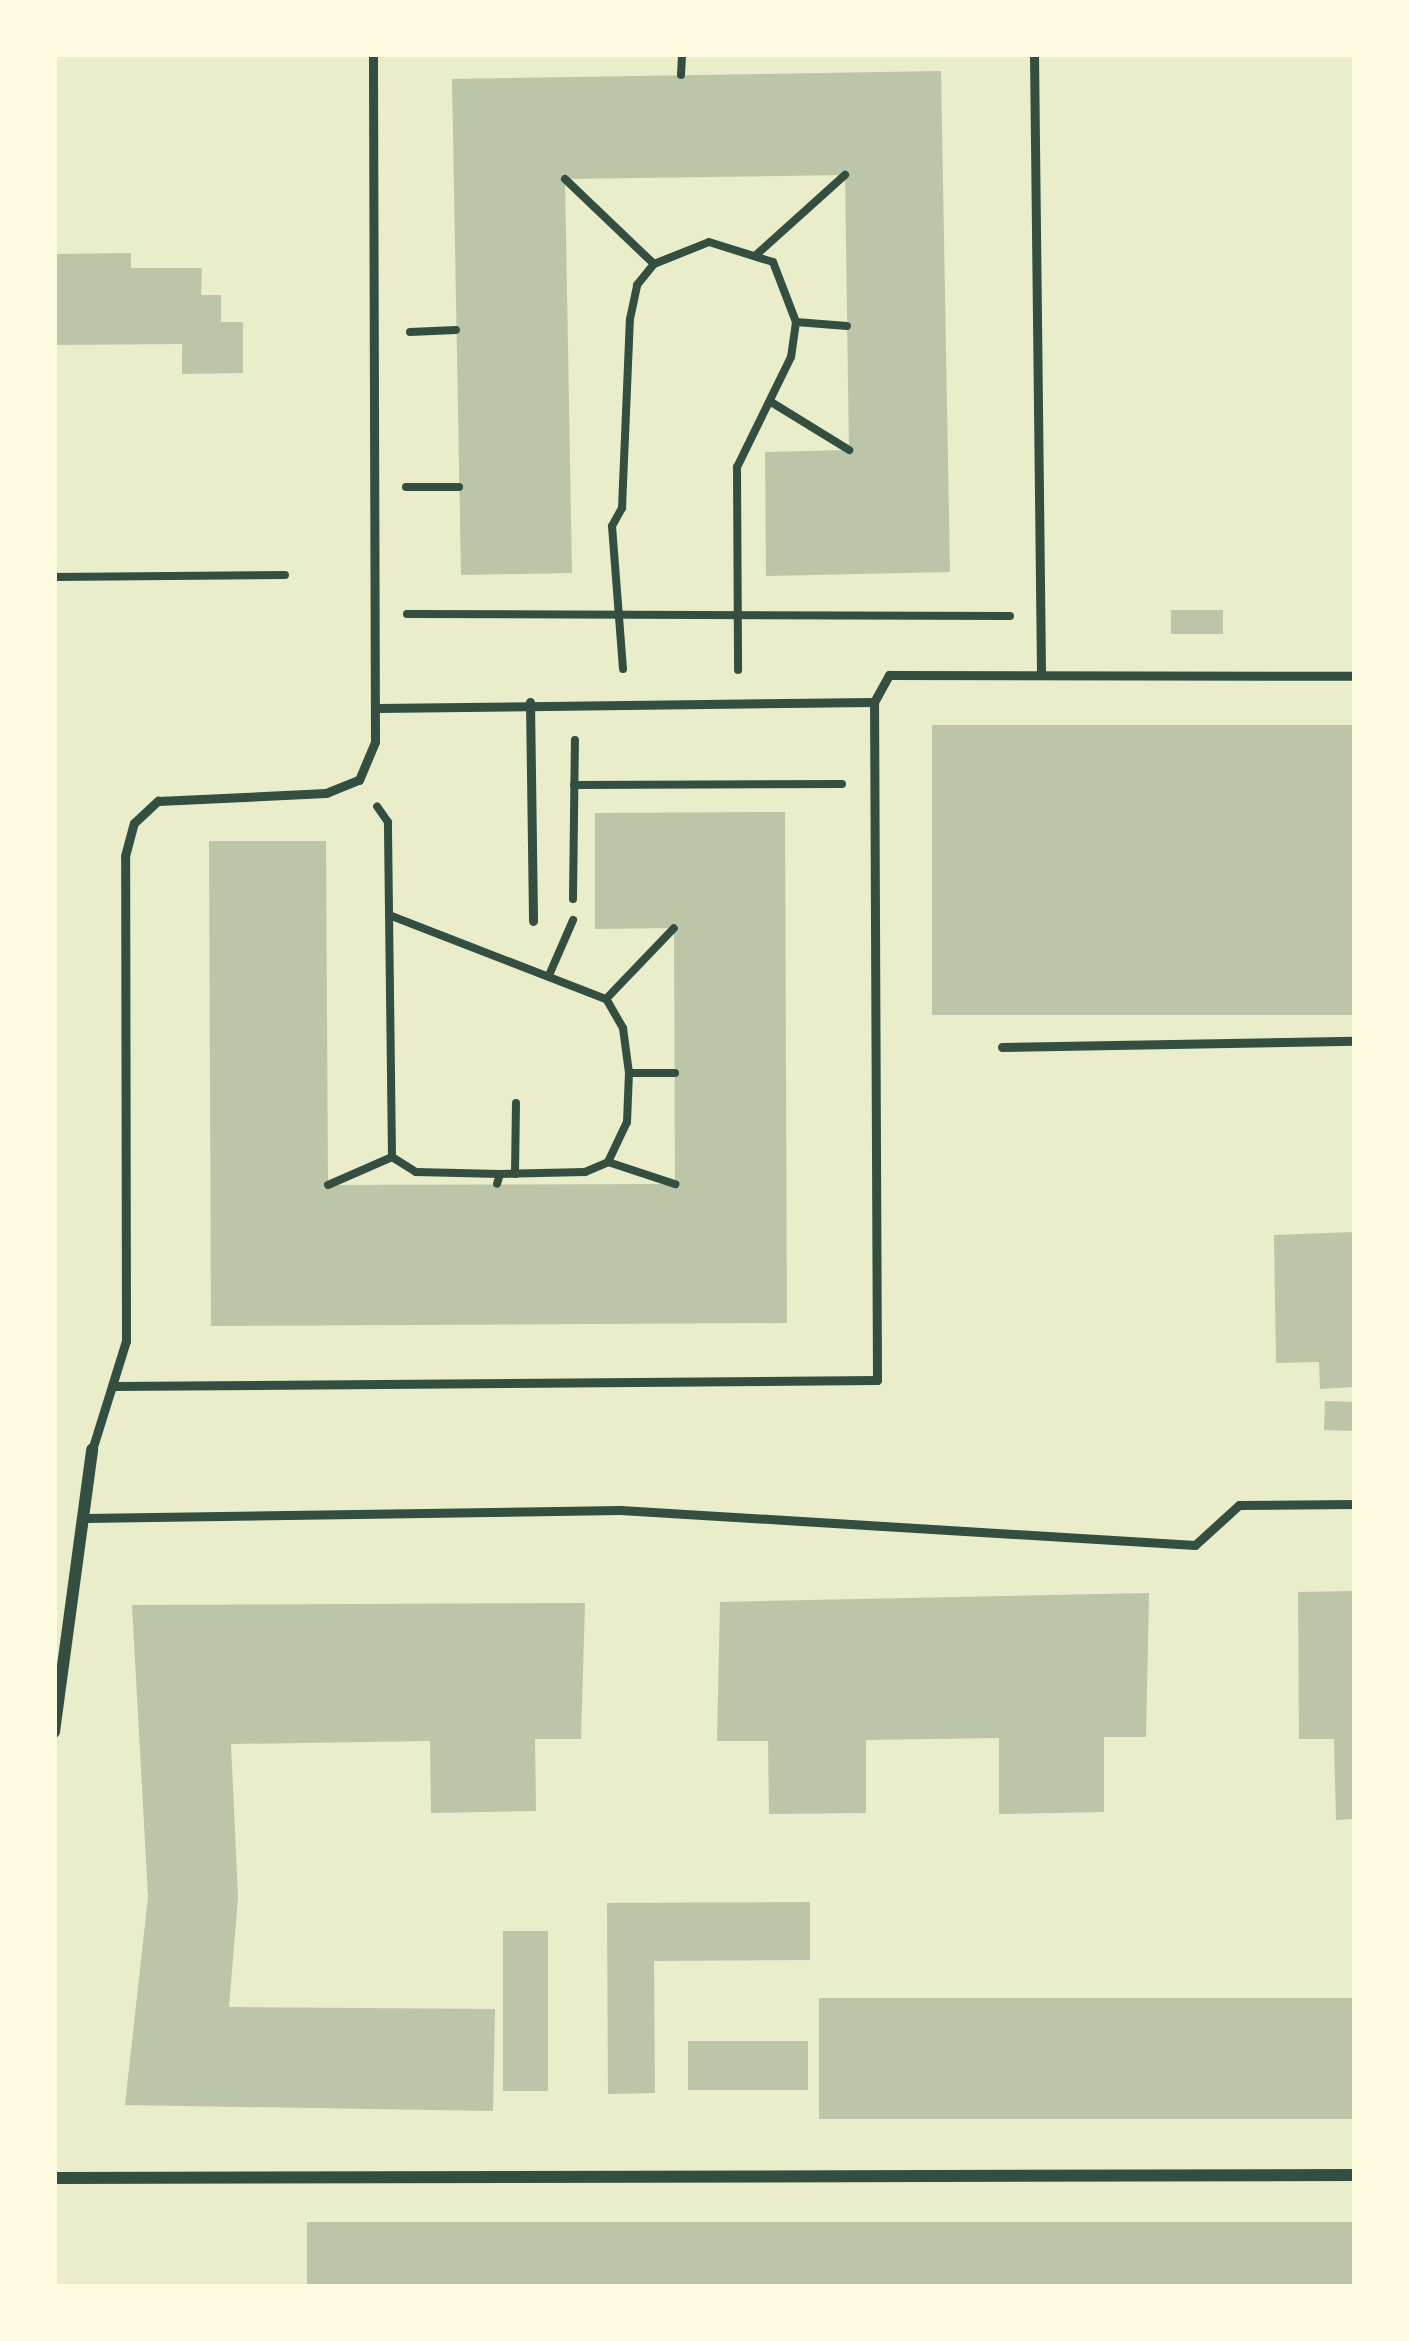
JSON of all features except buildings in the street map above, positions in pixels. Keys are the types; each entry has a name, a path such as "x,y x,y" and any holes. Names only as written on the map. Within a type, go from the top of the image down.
{"street":[{"path":"54,1732 92,1450"},
{"path":"54,2178 1355,2175"}],"lane":[{"path":"92,1450 127,1341 125,856 134,823 158,801 326,793 358,780 375,742 373,54"},
{"path":"1034,54 1041,674"},
{"path":"113,1386 878,1379 874,702 889,676 1355,676"},
{"path":"530,702 533,921"},
{"path":"377,707 874,702"},
{"path":"1001,1047 1355,1041"},
{"path":"85,1519 620,1510 1195,1545 1238,1505 1355,1504"}],"path":[{"path":"681,75 682,54"},
{"path":"756,255 845,175"},
{"path":"565,179 654,264"},
{"path":"625,701 612,526 622,508 630,319 637,285 654,264 709,242 773,262 796,322 771,402 737,466 738,702"},
{"path":"796,322 847,326"},
{"path":"771,402 849,450"},
{"path":"373,486 459,487"},
{"path":"54,577 285,575"},
{"path":"375,614 1040,616"},
{"path":"358,780 388,821 392,1157"},
{"path":"574,785 874,784"},
{"path":"389,915 605,998 623,1028 629,1073 627,1123 608,1162 585,1172 515,1174 498,1179 416,1172 392,1157"},
{"path":"605,998 674,928"},
{"path":"629,1073 675,1073"},
{"path":"515,1174 516,1102"},
{"path":"328,1185 392,1157"},
{"path":"608,1162 675,1184"}]}
